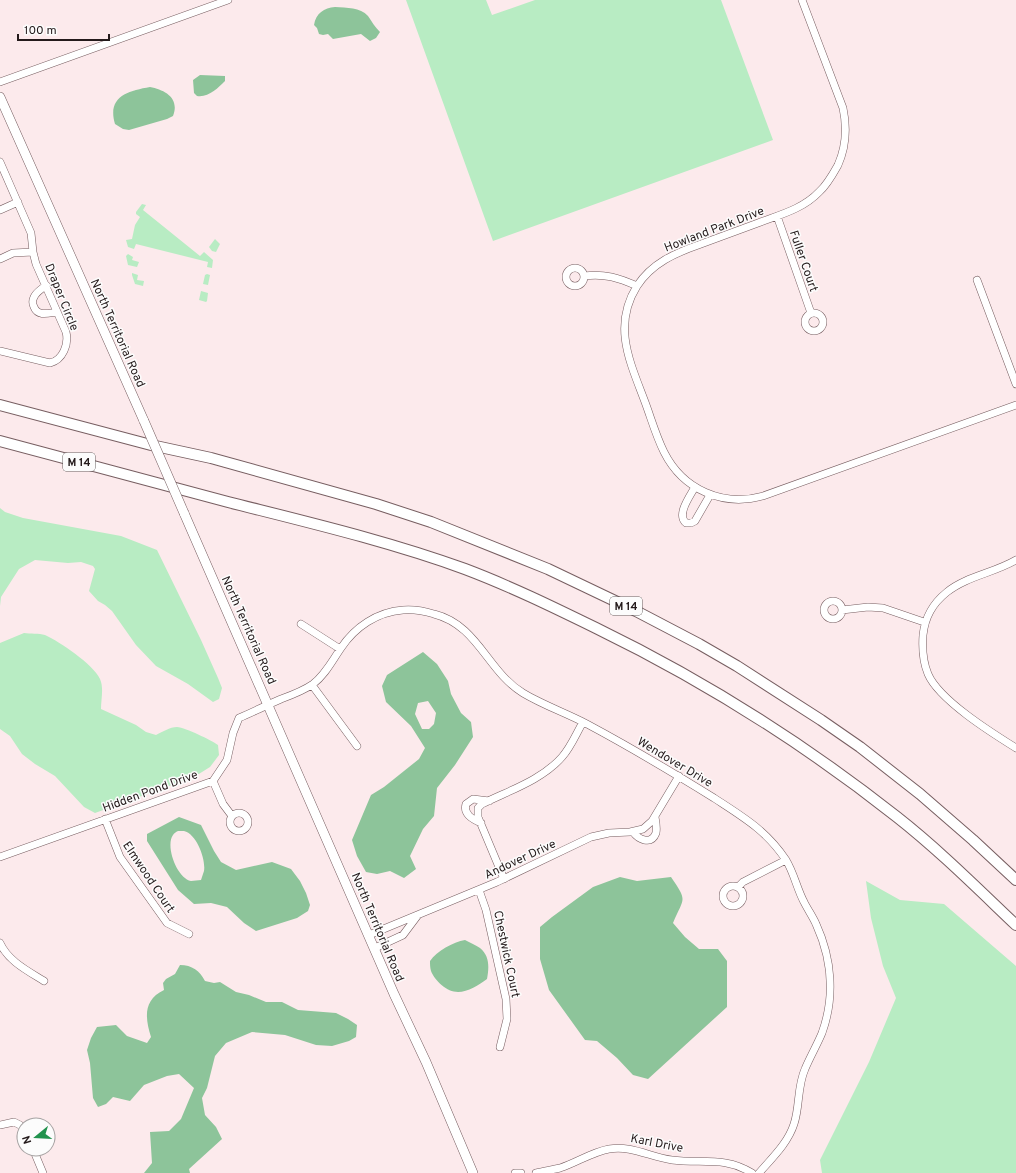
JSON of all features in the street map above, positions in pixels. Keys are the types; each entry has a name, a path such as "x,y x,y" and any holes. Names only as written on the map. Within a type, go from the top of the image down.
{"highway":[{"name":"M 14","path":"0,405 150,445 211,458 376,504 431,522 555,572 636,611 699,644 744,670 822,720 860,747 920,794 1016,880"},
{"name":"M 14","path":"0,441 381,542 466,570 573,616 650,654 720,693 789,737 836,770 898,818 948,860 1016,925"}],"main road":[{"name":"North Territorial Road","path":"0,98 269,705 426,1062 473,1173"}],"street":[{"path":"0,82 228,0"},
{"name":"Howland Park Drive","path":"802,0 841,100 844,116 845,136 839,162 830,179 820,192 799,207 672,254 652,268 637,286 629,302 625,319 624,337 627,354 665,453 679,474 695,487 710,495 724,499 749,500 1016,405"},
{"name":"Draper Circle","path":"0,162 31,233 36,264 58,312 66,332 67,339 63,353 59,360 50,363 0,351"},
{"path":"0,210 18,202"},
{"name":"Fuller Court","path":"777,216 811,313"},
{"path":"0,259 14,253 33,252"},
{"path":"584,276 594,274 612,276 637,286"},
{"path":"977,280 1016,384"},
{"path":"46,285 36,294 33,299 35,310 46,314 58,312"},
{"path":"695,487 682,513 682,518 686,523 691,524 695,521 710,495"},
{"path":"1016,560 956,585 946,593 934,605 924,622 922,644 924,661 929,676 944,695 965,714 1016,748"},
{"path":"842,610 868,607 883,608 924,622"},
{"name":"Wendover Drive","path":"269,705 301,691 312,684 326,671 348,638 370,620 384,614 408,610 438,615 454,622 467,632 516,688 534,699 583,722 642,754 755,825 766,835 786,860 803,901 824,942 830,971 830,994 825,1025 800,1083 794,1124 784,1143 759,1173"},
{"path":"301,624 340,649"},
{"path":"312,684 357,746"},
{"name":"Hidden Pond Drive","path":"0,857 213,781 227,760 233,733 239,718 269,705"},
{"path":"504,879 480,823 477,810 482,804 527,782 553,766 568,750 583,722"},
{"name":"Andover Drive","path":"369,935 504,879 591,837 609,833 639,831 648,826 655,817 679,776"},
{"path":"213,781 223,804 232,816"},
{"path":"480,823 468,815 465,809 466,804 473,799 489,801"},
{"name":"Andover Drive","path":"633,832 642,840 651,839 656,831 655,817"},
{"name":"Elmwood Court","path":"105,820 120,857 167,922 189,934"},
{"path":"738,887 744,882 786,860"},
{"name":"Chestwick Court","path":"479,890 486,910 506,999 507,1019 500,1047"},
{"path":"375,948 403,936 418,915"},
{"path":"0,943 17,964 44,982"},
{"path":"0,1125 14,1122 16,1123"},
{"name":"Karl Drive","path":"536,1173 561,1170 600,1151 621,1148 634,1149 674,1160 724,1162 737,1165 752,1173"},
{"path":"36,1157 43,1173"},
{"path":"515,1173 521,1173"}],"shaded area":[{"path":"406,0 486,0 492,15 535,0 721,0 773,140 493,241"},
{"path":"335,7 353,8 365,13 380,32 376,38 370,41 361,34 333,39 328,34 319,34 314,25 317,17 324,10"},
{"path":"200,75 225,76 225,81 209,94 197,96 194,93 193,80"},
{"path":"150,87 161,90 170,96 173,100 175,110 173,116 129,130 123,129 115,124 113,115 116,101 127,93"},
{"path":"142,204 146,205 143,210 200,256 204,252 213,260 212,268 207,267 208,262 136,244 134,249 128,247 126,240 132,239 135,225 140,217 136,214 136,212"},
{"path":"215,239 220,244 216,252 212,251 209,247"},
{"path":"128,254 133,257 132,260 139,262 137,267 128,265 126,256"},
{"path":"132,273 138,275 137,280 144,281 143,286 135,284"},
{"path":"205,275 210,275 208,285 203,284"},
{"path":"201,291 208,293 206,302 199,300"},
{"path":"0,508 5,512 23,518 121,536 157,550 218,678 222,688 219,699 213,702 188,684 156,666 136,645 112,611 98,601 89,591 95,569 93,566 81,562 68,563 35,560 19,569 1,597 0,606"},
{"path":"24,633 45,635 67,648 91,667 101,682 101,709 136,725 146,732 156,735 174,727 192,732 218,745 219,755 210,767 194,777 95,813 84,807 55,776 22,754 10,736 0,729 0,643"},
{"path":"423,652 437,664 448,681 451,694 461,713 471,722 473,737 455,765 437,788 434,816 423,829 410,856 416,869 404,878 390,871 377,874 366,872 357,856 352,840 371,795 384,787 419,759 425,748 411,726 386,702 382,686 387,675","holes":["428,701 436,713 434,724 429,729 422,729 415,714 418,703"]},
{"path":"179,817 201,825 221,862 236,870 272,862 291,869 300,881 306,893 310,905 308,911 297,918 256,931 244,923 227,907 211,903 194,904 178,890 147,841 147,834","holes":["178,831 189,833 200,848 204,861 204,871 201,880 191,881 186,879 177,868 171,854 170,846 174,834"]},
{"path":"620,877 637,881 671,877 682,896 682,904 673,923 685,937 699,949 718,949 727,961 727,1007 648,1079 633,1075 617,1058 597,1041 585,1040 549,990 540,959 540,927 593,887"},
{"path":"866,881 900,900 944,904 1016,966 1016,1173 822,1173 820,1160 869,1062 896,998 883,966 871,918"},
{"path":"465,940 480,948 486,955 488,966 487,979 477,986 462,992 454,992 446,988 435,978 431,971 430,961 433,957 446,948"},
{"path":"180,965 195,969 201,974 205,981 214,983 220,982 236,992 249,995 266,1002 282,1002 298,1010 336,1013 357,1025 356,1037 349,1041 332,1046 316,1045 285,1035 252,1032 226,1043 215,1056 207,1088 202,1098 205,1115 216,1127 222,1139 189,1169 190,1173 144,1173 152,1163 150,1132 169,1131 181,1119 194,1088 179,1074 167,1076 144,1085 130,1101 113,1097 106,1104 98,1107 93,1098 90,1063 87,1050 97,1027 116,1025 127,1036 147,1043 151,1037 147,1016 149,1004 157,994 164,990 163,983 166,979 175,974"}]}
